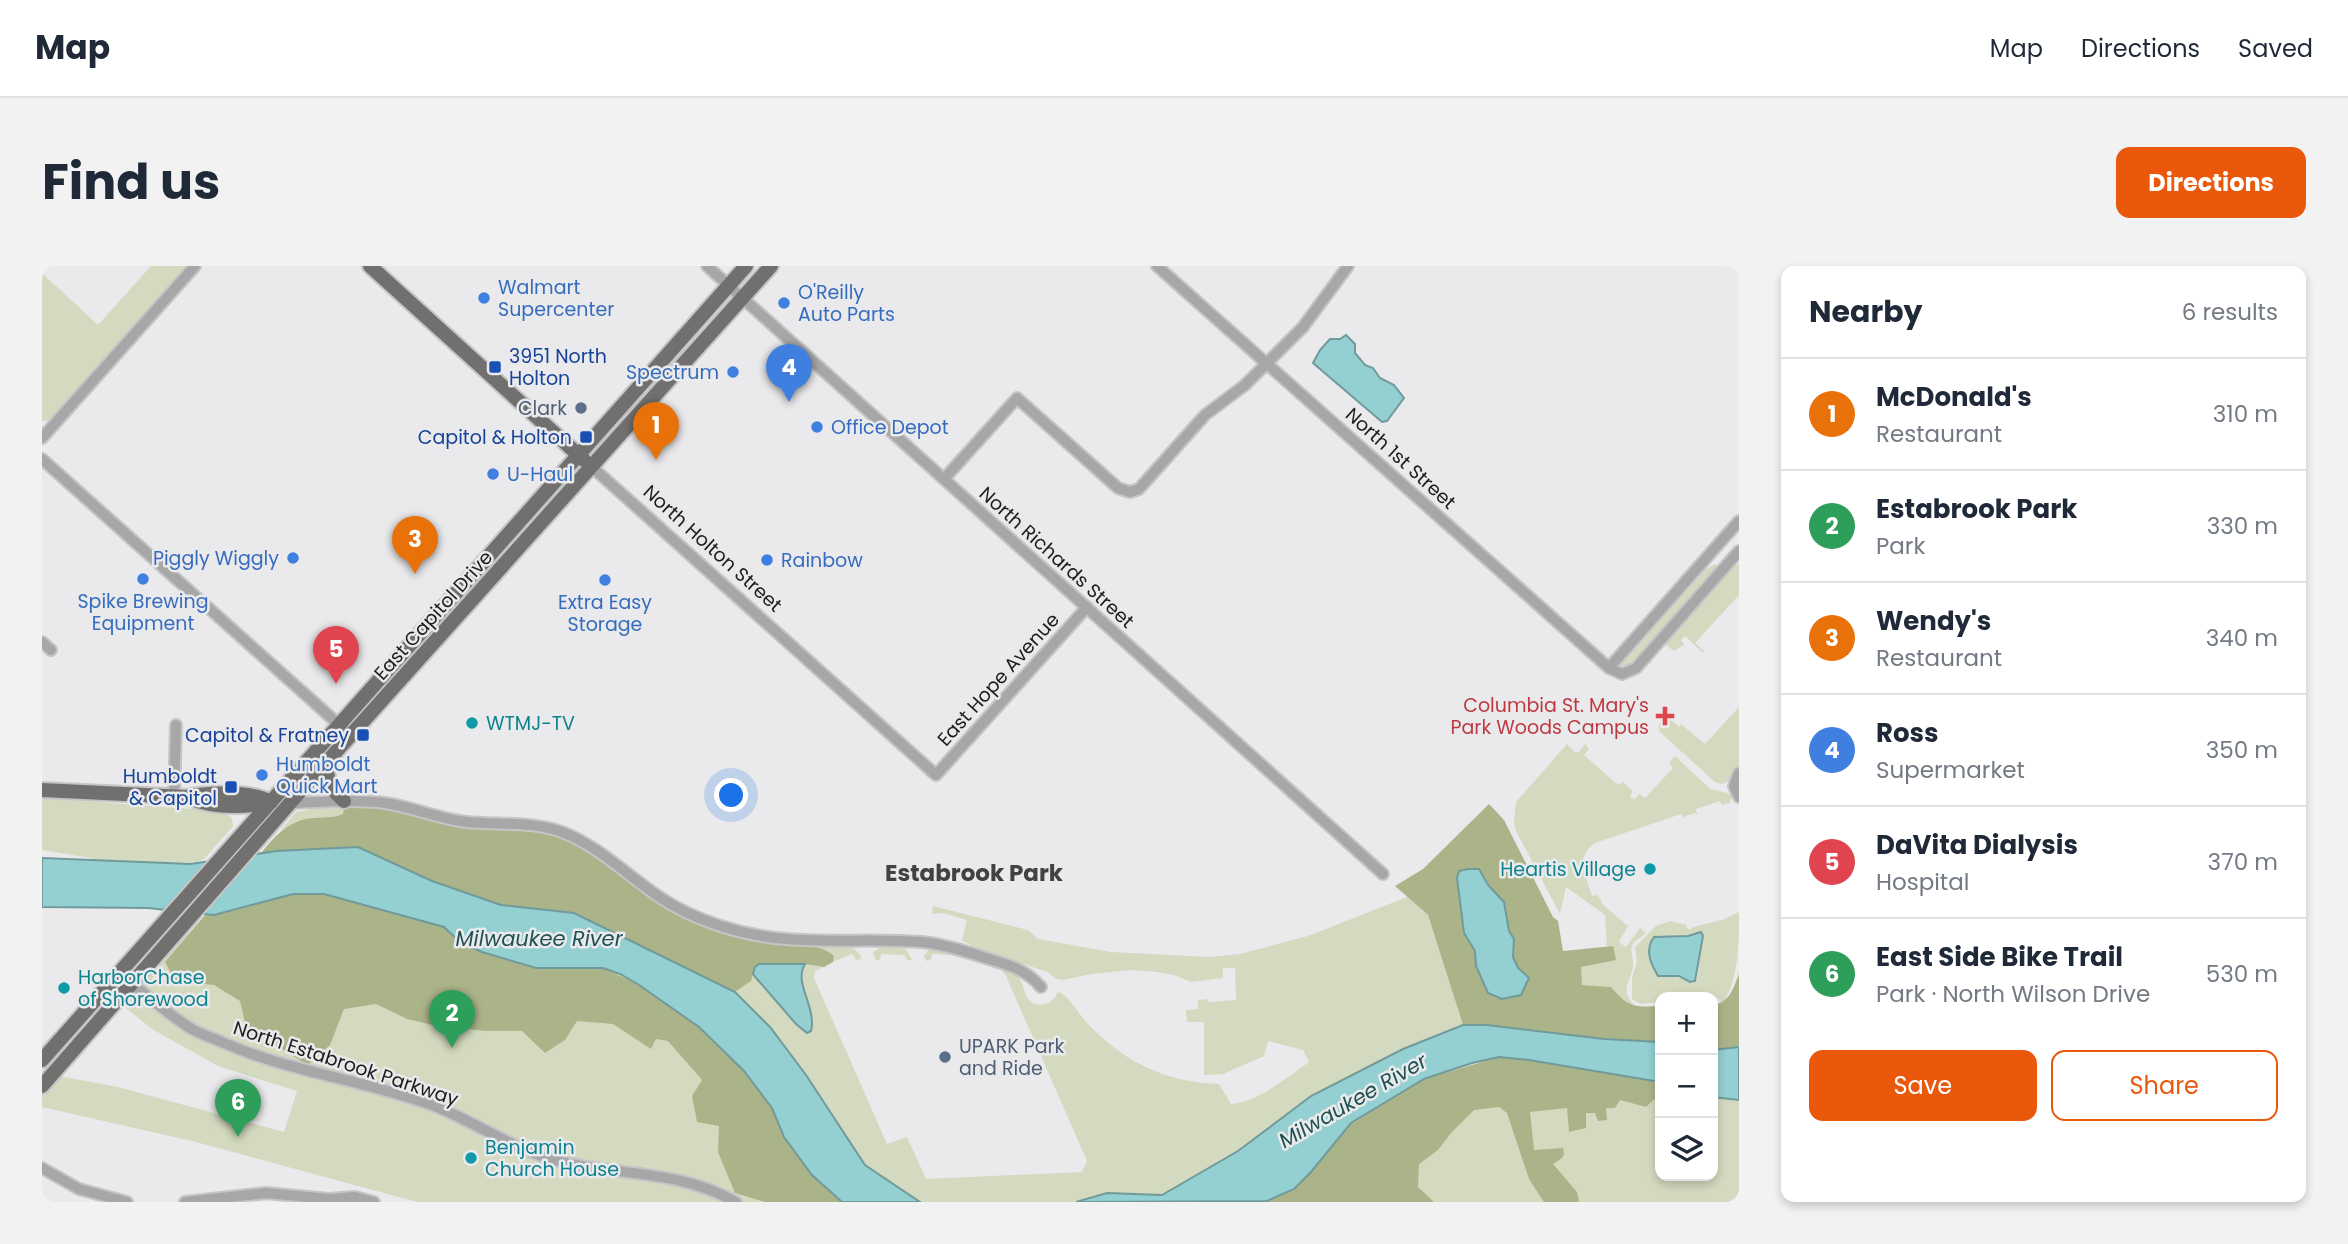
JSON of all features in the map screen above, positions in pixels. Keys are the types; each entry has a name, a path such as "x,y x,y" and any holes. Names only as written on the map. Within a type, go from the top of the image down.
{"main road":[{"name":"North Holton Street","path":"370,266 592,467"},
{"name":"East Capitol Drive","path":"42,1060 746,266"},
{"name":"East Capitol Drive","path":"42,1086 48,1072 132,983 771,266"},
{"path":"325,765 331,788 344,801"},
{"path":"42,790 180,797 203,793 261,797 271,802"},
{"path":"180,797 200,803 230,806 290,803"},
{"path":"230,806 236,810 242,821 241,835"},
{"path":"48,1072 65,1034"}],"street":[{"path":"44,432 195,266"},
{"name":"North Richards Street","path":"707,266 1383,874"},
{"name":"North 1st Street","path":"1157,266 1609,667 1622,674 1636,668 1739,551"},
{"path":"944,479 1017,398 1118,488 1130,492 1139,489 1205,415 1245,385 1303,327 1348,266"},
{"path":"42,458 351,736"},
{"name":"North Holton Street","path":"592,467 936,775"},
{"path":"1609,667 1739,521"},
{"name":"East Hope Avenue","path":"936,775 1087,607"},
{"path":"176,725 180,797"},
{"path":"1739,773 1734,786 1739,797"},
{"path":"290,803 386,803 466,822 552,829 590,847 662,898 694,916 744,933 786,939 867,940 947,946 1028,973 1041,987"},
{"name":"North Estabrook Parkway","path":"119,972 191,1029 248,1054 430,1105 540,1157 591,1168 666,1176 705,1187 736,1202"},
{"path":"42,1168 79,1189 127,1202"},
{"path":"185,1202 228,1196 333,1200 355,1197 374,1202"}],"green space":[{"path":"151,266 187,266 49,420 42,420 42,273 98,325"},
{"path":"1715,564 1715,573 1636,663 1620,666 1706,569"},
{"path":"1739,564 1739,595 1695,643 1703,653 1685,636 1681,640 1684,645 1674,651 1667,646 1667,640 1733,566"},
{"path":"1739,707 1739,766 1728,781 1722,784 1715,782 1661,733 1659,728 1660,721 1666,715 1705,744"},
{"path":"1567,744 1575,752 1579,752 1585,744 1589,749 1584,755 1618,785 1623,782 1633,791 1630,796 1634,800 1639,794 1645,798 1673,768 1669,763 1675,756 1710,789 1728,793 1732,797 1730,803 1722,805 1720,801 1696,809 1697,815 1695,813 1685,816 1684,819 1681,814 1595,843 1585,855 1583,868 1592,896 1598,895 1603,905 1628,926 1619,942 1626,947 1640,928 1646,933 1631,948 1633,967 1627,995 1637,1007 1626,1004 1611,987 1581,985 1581,967 1613,946 1607,946 1605,915 1566,887 1560,914 1516,831 1516,802"},
{"path":"42,798 221,811 230,816 233,826 204,859 195,863 105,865 90,858 42,850"},
{"path":"1489,804 1504,820 1553,917 1558,921 1563,951 1613,946 1616,960 1581,967 1582,985 1611,987 1632,1005 1655,1006 1655,1042 1463,1025 1428,915 1395,886 1423,869","holes":["1479,870 1488,885 1504,902 1509,931 1514,939 1512,956 1518,968 1476,966"]},
{"path":"344,808 343,814 333,818 298,821 280,831 296,812"},
{"path":"344,808 390,808 558,835 594,855 680,914 699,923 745,938 816,947 834,956 833,962 824,967 805,964 755,968 751,981 735,992 574,913 501,905 432,881 276,851 261,853 278,834 298,821 333,817 343,814"},
{"path":"293,894 324,894 444,927 461,942 482,952 536,968 603,968 639,985 699,1027 744,1071 772,1108 784,1137 812,1174 842,1202 765,1202 735,1193 718,1152 719,1126 697,1122 692,1096 702,1080 668,1041 656,1039 651,1049 613,1024 577,1021 565,1040 545,1053 522,1031 485,1031 433,1025 407,1019 376,1004 344,1009 330,1045 308,1065 246,1027 240,1001 214,985 175,981 165,962 205,915"},
{"path":"1407,897 1428,915 1463,1025 1403,1049 1311,1096 1238,1151 1162,1195 1108,1193 1075,1202 920,1202 865,1166 806,1075 770,1027 735,992 751,981 753,974 813,1022 803,984 803,970 805,964 824,967 815,971 814,978 887,1144 907,1137 926,1179 1082,1172 1087,1161 1006,976 1001,970 952,955 932,954 931,959 926,961 924,956 930,948 1008,970 1019,977 1028,999 1036,1004 1046,1004 1052,1001 1058,992 1061,993 1103,1038 1132,1060 1182,1080 1219,1084 1231,1104 1241,1103 1261,1094 1309,1062 1303,1050 1268,1041 1264,1056 1223,1074 1204,1075 1204,1022 1187,1022 1186,1010 1198,1009 1198,1000 1236,1000 1235,968 1223,968 1223,978 1191,982 1174,975 1131,970 1056,979 1048,972 969,947 970,944 962,941 967,920 943,913 932,914 933,906 1028,930 1038,939 1111,952 1209,957 1240,954 1308,936"},
{"path":"1739,912 1735,972 1723,1003 1718,999 1718,992 1655,992 1655,1002 1640,1004 1632,999 1632,977 1637,962 1635,947 1656,926 1670,921 1687,925 1690,930 1722,920","holes":["1701,932 1703,936 1697,979 1690,982 1660,975 1648,954 1657,936 1668,938"]},
{"path":"205,915 460,942 482,952 535,968 603,968 620,974 639,985 772,1108 784,1137 812,1174 842,1202 417,1202 196,1142 42,1107 42,1073 118,1087 284,1132 297,1091 218,1066 152,1029 121,1004 185,933 189,933"},
{"path":"812,945 847,946 853,948 862,959 856,960 852,954 833,962 834,956"},
{"path":"884,946 904,946 912,960 907,960 904,955 881,954 880,960 876,960 874,951"},
{"path":"1739,974 1739,1047 1718,1049 1718,1003 1733,990"},
{"path":"1499,1057 1569,1065 1655,1081 1655,1181 1718,1181 1718,1098 1739,1100 1739,1202 1262,1202"},
{"path":"1499,1057 1569,1065 1652,1080 1655,1084 1655,1099 1646,1107 1620,1100 1615,1108 1606,1108 1607,1120 1598,1121 1595,1113 1586,1113 1586,1128 1569,1132 1567,1108 1530,1112 1534,1150 1563,1148 1563,1156 1553,1164 1577,1192 1579,1202 1544,1202 1529,1179 1507,1113 1499,1107 1474,1110 1438,1150 1419,1164 1418,1187 1434,1202 1262,1202 1267,1201 1328,1152 1351,1124 1424,1079"}],"water":[{"path":"1346,335 1355,344 1355,353 1365,365 1373,368 1380,378 1394,385 1404,398 1387,421 1382,422 1313,363 1330,339 1340,339"},
{"name":"Milwaukee River","path":"358,847 432,881 501,905 574,913 735,992 770,1027 806,1075 865,1165 920,1202 842,1202 812,1175 784,1137 772,1108 744,1071 699,1027 639,985 603,968 536,968 482,952 460,942 444,927 324,894 293,894 214,915 148,908 42,907 42,858 191,864 276,851"},
{"path":"1479,869 1488,885 1504,902 1509,931 1514,939 1513,957 1518,968 1529,978 1521,995 1502,999 1488,993 1476,966 1475,951 1464,933 1457,878 1459,871"},
{"path":"1701,932 1703,936 1695,981 1690,982 1679,976 1658,976 1649,952 1654,937 1688,936"},
{"path":"759,964 805,964 802,979 811,1013 811,1031 807,1033 796,1024 753,974"},
{"name":"Milwaukee River","path":"1463,1025 1655,1042 1655,1081 1499,1057 1424,1079 1351,1123 1294,1189 1267,1201 1076,1202 1107,1193 1162,1195 1238,1151 1311,1096 1403,1049"},
{"path":"1739,1047 1739,1100 1718,1098 1718,1049"}],"place":[{"name":"Walmart Supercenter","path":"484,298"},
{"name":"O'Reilly Auto Parts","path":"784,303"},
{"name":"3951 North Holton","path":"495,367"},
{"name":"Spectrum","path":"733,372"},
{"name":"Ross","path":"789,402"},
{"name":"Clark","path":"581,408"},
{"name":"Office Depot","path":"817,427"},
{"name":"Capitol & Holton","path":"586,437"},
{"name":"McDonald's","path":"656,460"},
{"name":"U-Haul","path":"493,474"},
{"name":"Piggly Wiggly","path":"293,558"},
{"name":"Rainbow","path":"767,560"},
{"name":"Wendy's","path":"415,574"},
{"name":"Spike Brewing Equipment","path":"143,579"},
{"name":"Extra Easy Storage","path":"605,580"},
{"name":"DaVita Dialysis","path":"336,684"},
{"name":"Columbia St. Mary's Park Woods Campus","path":"1665,716"},
{"name":"WTMJ-TV","path":"472,723"},
{"name":"Capitol & Fratney","path":"363,735"},
{"name":"Humboldt Quick Mart","path":"262,775"},
{"name":"Humboldt & Capitol","path":"231,787"},
{"name":"Heartis Village","path":"1650,869"},
{"name":"HarborChase of Shorewood","path":"64,988"},
{"name":"Estabrook Park","path":"452,1048"},
{"name":"UPARK Park and Ride","path":"945,1057"},
{"name":"East Side Bike Trail","path":"238,1137"},
{"name":"Benjamin Church House","path":"471,1158"}],"district":[{"name":"Estabrook Park","path":"974,873"}]}
